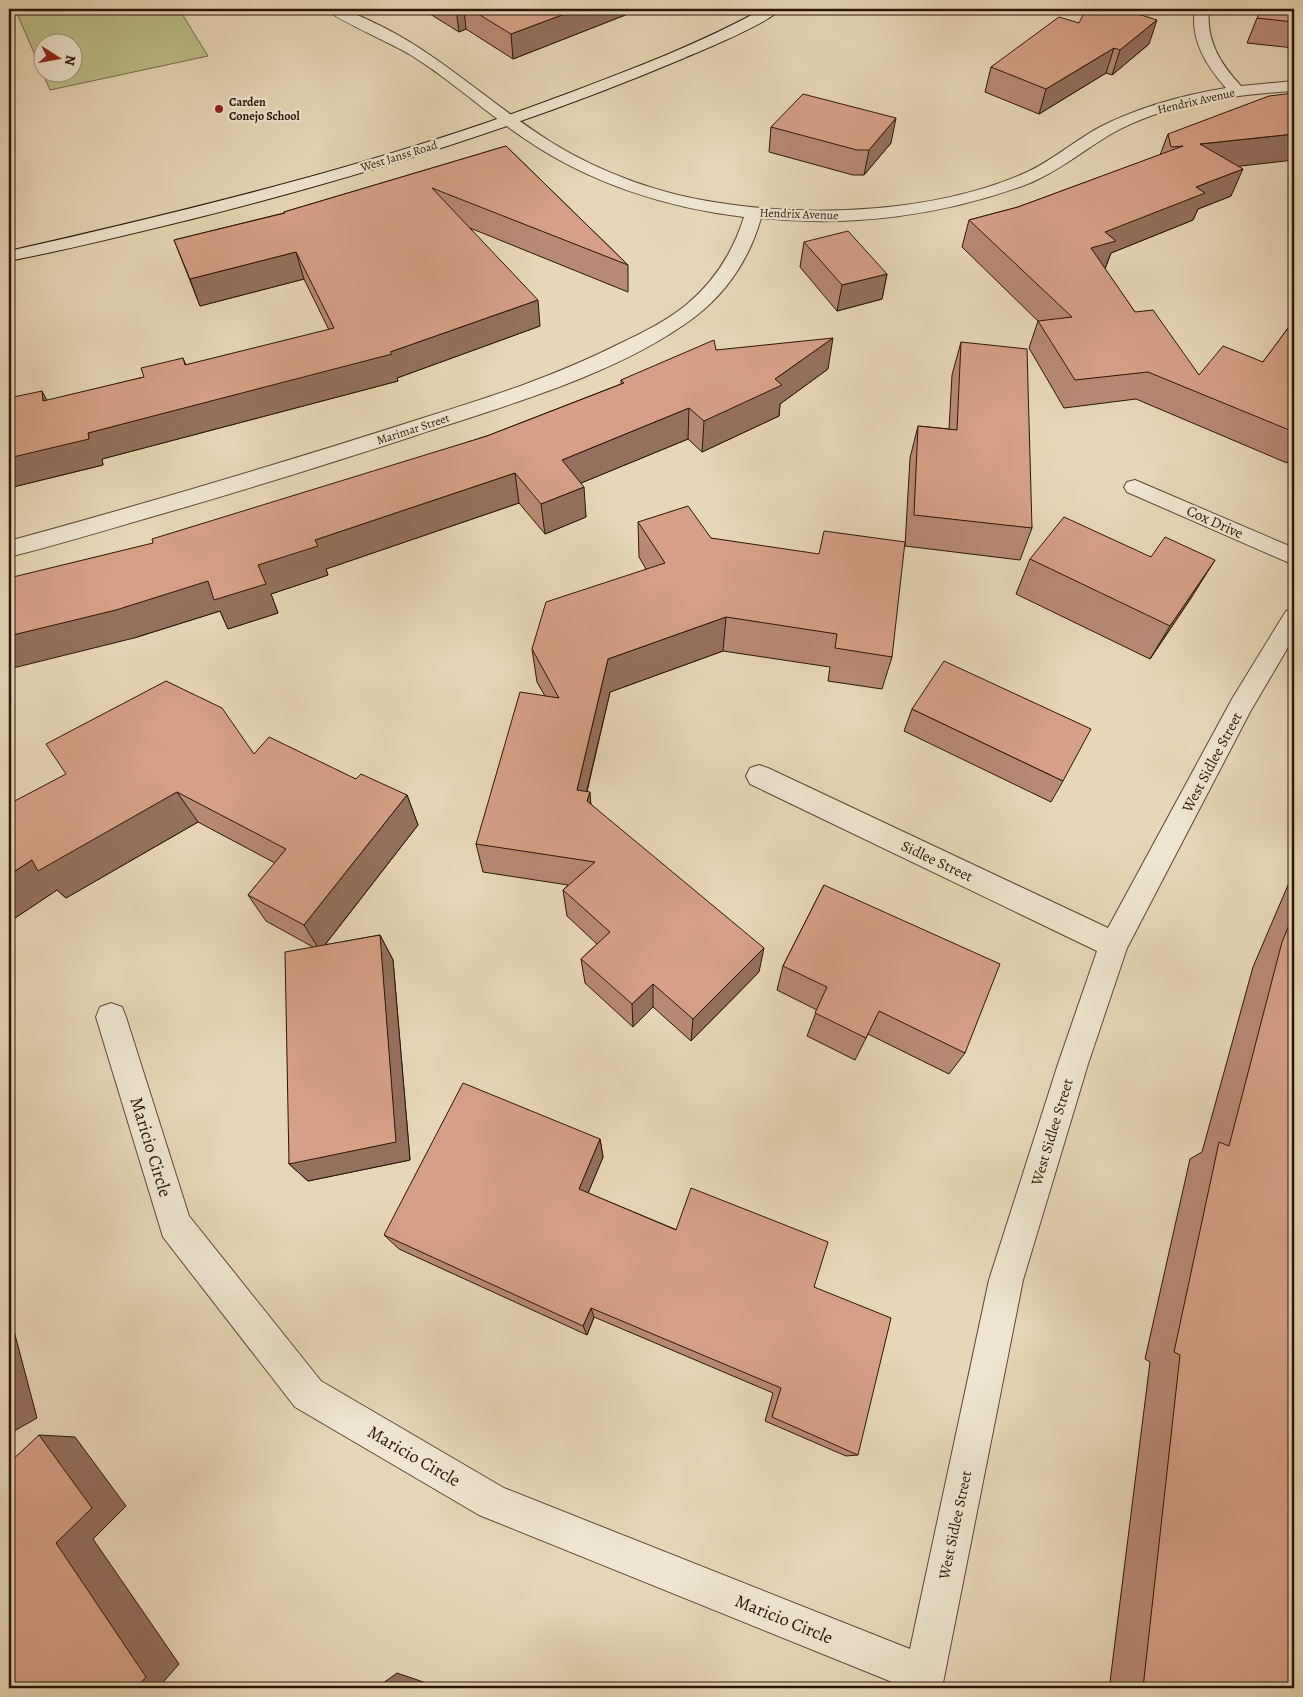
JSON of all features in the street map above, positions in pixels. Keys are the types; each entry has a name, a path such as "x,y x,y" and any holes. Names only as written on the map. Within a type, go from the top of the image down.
{"street":[{"name":"Hendrix Avenue","path":"333,9 414,50 508,121 550,149 624,185 684,202 754,213 858,215 920,208 1024,180 1044,170 1079,145 1132,118 1179,104 1237,91 1294,86"},
{"name":"West Janss Road","path":"9,256 156,224 269,194 508,121 674,57 721,36 773,9"},
{"path":"1202,9 1200,21 1206,50 1220,73 1237,91"},
{"name":"Marimar Street","path":"9,549 301,466 476,409 598,364 654,334 694,308 727,275 746,244 754,213"},
{"name":"Cox Drive","path":"1135,487 1294,557"},
{"name":"West Sidlee Street","path":"924,1681 1006,1280 1073,1064 1114,945 1241,706 1294,617"},
{"name":"Sidlee Street","path":"759,776 1114,945"},
{"name":"Maricio Circle","path":"111,1017 175,1225 308,1394 492,1502 924,1681"}],"green space":[{"path":"15,9 179,9 208,56 50,90 46,82 82,82 82,32 32,32 32,48"}],"building":[{"path":"470,9 578,9 511,34"},
{"path":"1086,9 1140,9 1138,14 1157,20 1120,50 1114,48 1046,89 991,67 1059,17 1079,23"},
{"path":"1262,9 1294,9 1294,22 1257,18"},
{"path":"1294,93 1294,134 1200,144 1243,169 1196,187 1205,193 1105,232 1116,241 1091,248 1135,312 1153,310 1199,375 1223,346 1263,362 1294,320 1294,432 1148,372 1075,380 1038,321 1072,317 969,220 1018,207 1183,146 1171,147 1168,134 1269,96"},
{"path":"803,94 896,118 869,150 857,150 771,127"},
{"path":"506,146 628,265 432,188 538,300 390,352 392,354 88,433 89,439 9,458 9,398 42,391 43,401 144,377 141,368 183,358 185,365 334,328 296,252 190,279 174,240 285,213"},
{"path":"848,231 887,274 842,285 804,242"},
{"path":"833,338 775,379 782,385 704,421 689,408 562,460 584,487 541,504 515,473 315,540 318,546 258,565 266,584 214,600 208,581 116,610 9,636 9,578 153,543 152,539 487,436 624,383 621,380 714,340 716,350"},
{"path":"961,342 1027,349 1032,528 914,515 918,426 957,430"},
{"path":"688,506 711,538 819,554 824,531 905,542 892,657 835,648 837,634 726,617 608,659 577,790 590,792 587,801 764,948 693,1019 653,984 632,1004 581,959 610,932 563,890 595,862 476,844 520,692 559,698 532,649 546,602 665,563 638,522"},
{"path":"1064,517 1151,557 1165,537 1215,560 1170,626 1030,559"},
{"path":"944,661 1091,729 1063,781 912,709"},
{"path":"166,681 222,708 254,754 269,737 356,779 361,774 407,795 304,925 248,895 286,849 177,792 38,871 32,860 9,875 9,804 66,774 46,744"},
{"path":"824,885 1000,964 965,1053 879,1011 866,1038 815,1013 827,987 783,966"},
{"path":"1294,913 1294,1688 1143,1688 1180,1355 1174,1352 1219,1142 1229,1146 1282,942"},
{"path":"380,935 396,1142 289,1164 285,952"},
{"path":"463,1083 600,1139 579,1189 676,1230 691,1188 828,1242 814,1287 891,1318 858,1455 772,1417 781,1388 591,1308 583,1326 384,1235"},
{"path":"39,1435 92,1508 56,1543 146,1677 136,1688 9,1688 9,1463"}],"place":[{"name":"Carden Conejo School","path":"219,109"}]}
